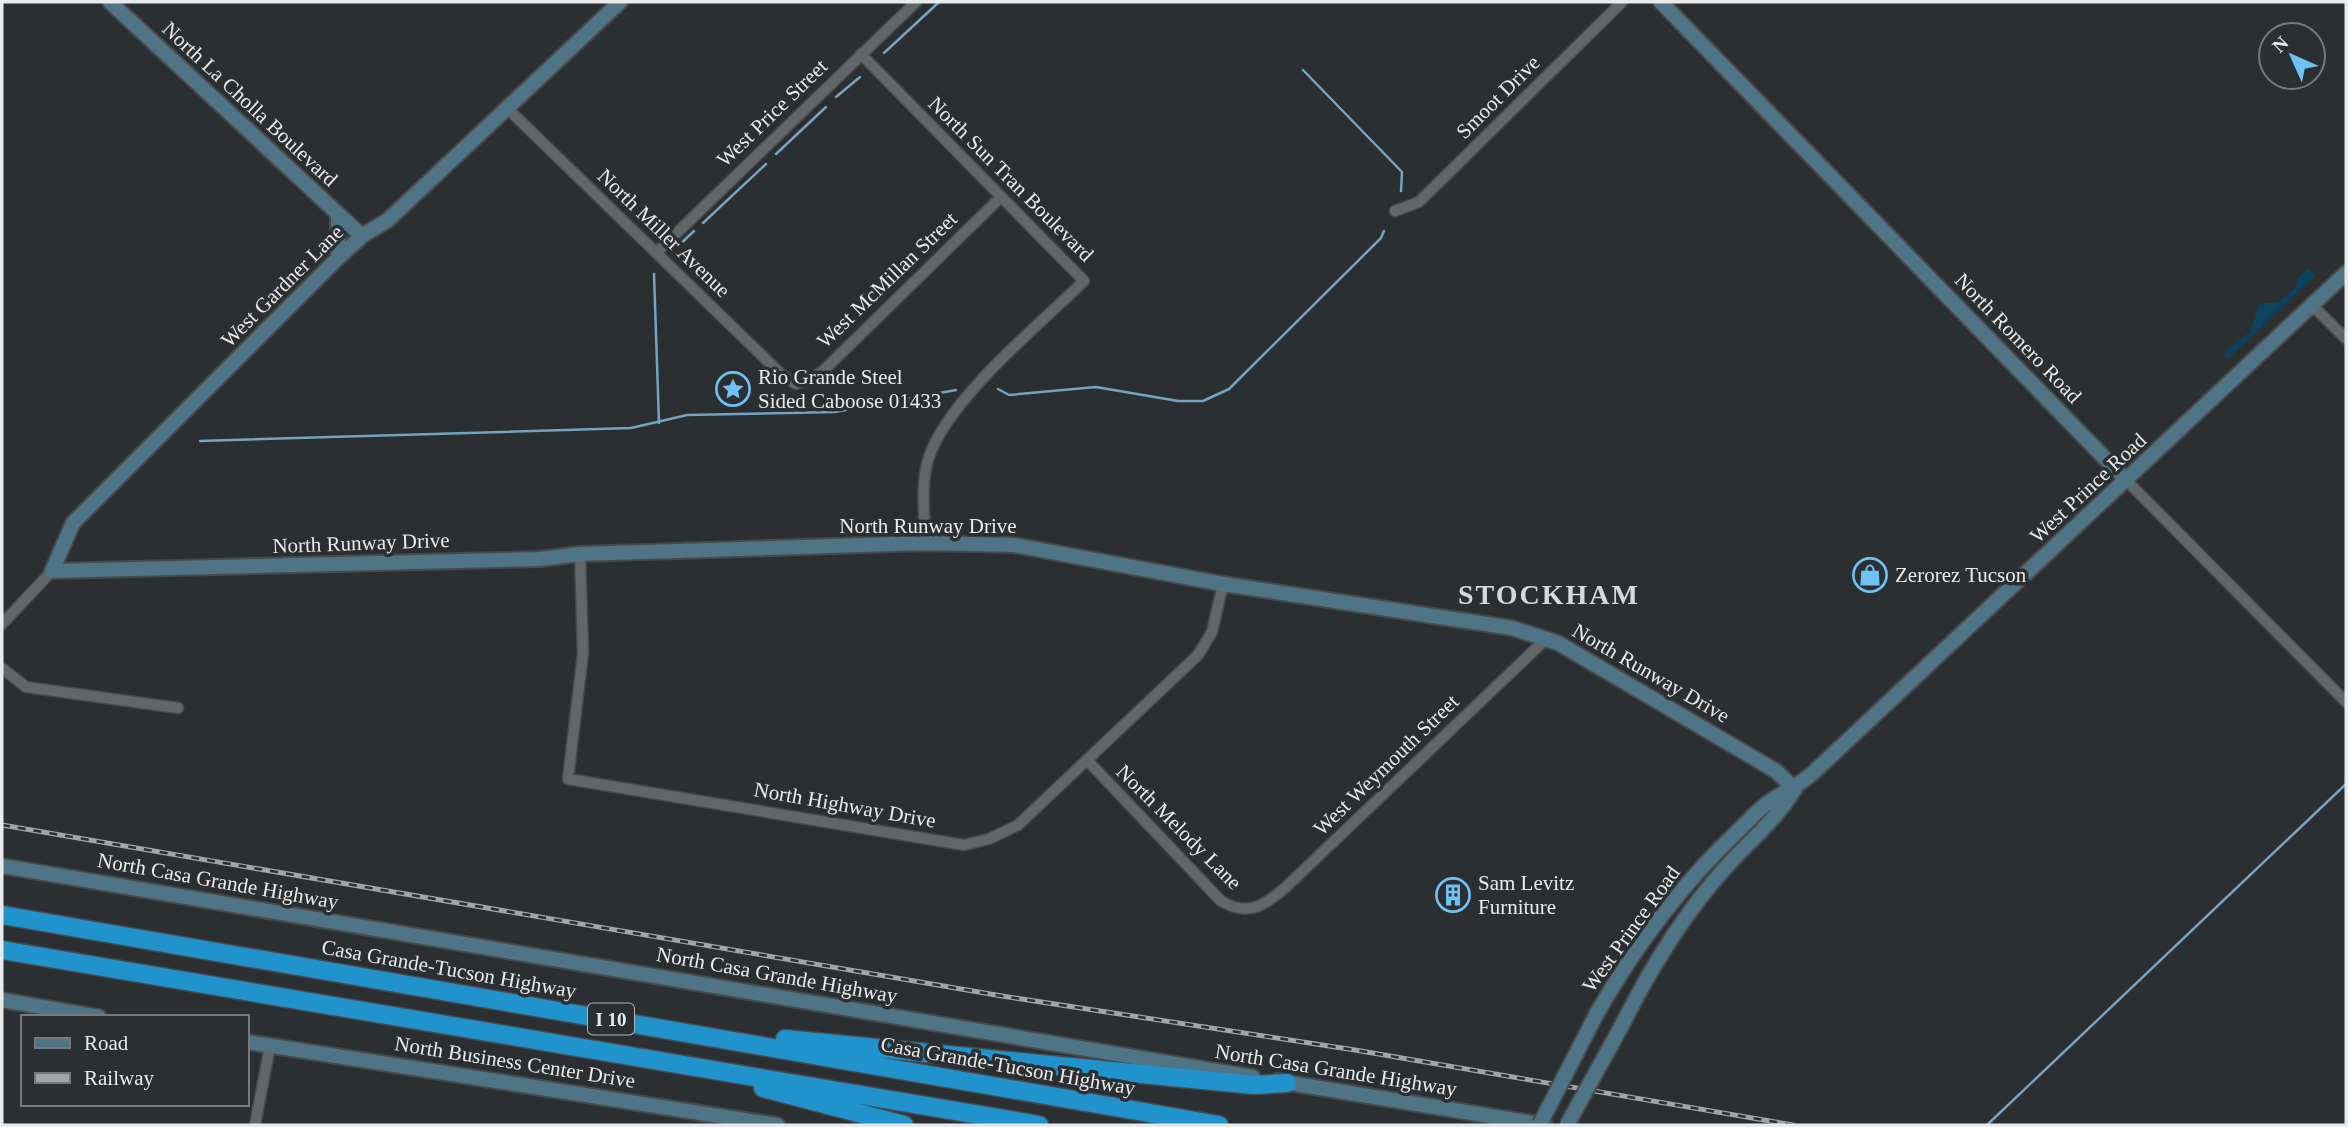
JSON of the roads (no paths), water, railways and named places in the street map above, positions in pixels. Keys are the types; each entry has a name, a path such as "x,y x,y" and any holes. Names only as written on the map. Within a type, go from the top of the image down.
{"highway":[{"name":"Casa Grande-Tucson Highway","path":"2,915 1219,1125"},
{"name":"I 10","path":"2,950 1039,1125"},
{"path":"660,1028 1254,1085 1287,1083"},
{"path":"665,1063 904,1125"}],"main road":[{"name":"North La Cholla Boulevard","path":"110,2 362,236"},
{"name":"West Gardner Lane","path":"52,571 73,523 338,258 362,236 388,220 620,2"},
{"name":"North Romero Road","path":"1661,2 2127,481"},
{"path":"338,215 338,258"},
{"name":"West Prince Road","path":"1567,1125 1688,911 1727,865 1780,814 1795,789 2127,481 2346,273"},
{"name":"North Runway Drive","path":"52,571 501,560 580,554 925,543 1014,544 1223,584 1513,628 1558,643 1776,771 1795,789"},
{"name":"West Prince Road","path":"1542,1125 1597,1013 1617,979 1694,876 1769,802 1795,789"},
{"name":"North Casa Grande Highway","path":"2,866 1542,1125"},
{"path":"2,1000 88,1015"},
{"name":"North Business Center Drive","path":"248,1042 777,1125"}],"street":[{"name":"West Price Street","path":"656,253 916,2"},
{"name":"Smoot Drive","path":"1395,211 1419,202 1622,2"},
{"name":"North Sun Tran Boulevard","path":"861,54 1084,281 953,410 929,458 925,485 925,543"},
{"name":"North Miller Avenue","path":"506,107 782,375 796,384"},
{"name":"West McMillan Street","path":"796,384 813,379 824,370 1001,197"},
{"path":"2312,305 2346,339"},
{"name":"North Romero Road","path":"2127,481 2344,696"},
{"name":"North Highway Drive","path":"580,554 583,653 568,779 964,845 1009,832 1088,761 1198,655 1212,632 1223,584"},
{"name":"West Gardner Lane","path":"2,624 52,571"},
{"name":"West Weymouth Street","path":"1248,911 1269,901 1286,887 1546,639"},
{"path":"2,668 26,687 178,708"},
{"name":"North Melody Lane","path":"1088,761 1221,901 1234,909 1248,911"},
{"path":"255,1125 270,1046"}],"waterway":[{"path":"884,53 939,2"},
{"path":"1303,70 1402,172 1401,191"},
{"path":"836,97 860,77"},
{"path":"776,154 826,107"},
{"path":"703,223 766,164"},
{"path":"676,248 694,231"},
{"path":"998,389 1009,395 1096,387 1178,401 1203,401 1229,389 1381,238 1384,231"},
{"path":"654,274 659,423"},
{"path":"200,441 631,428 687,415 835,412 956,390"},
{"path":"1987,1125 2346,784"}],"railway":[{"path":"726,389 741,388"},
{"path":"2,825 1002,996 1355,1050 1793,1125"}],"place":[{"name":"Rio Grande Steel Sided Caboose 01433","path":"733,389"},
{"name":"Zerorez Tucson","path":"1870,575"},
{"name":"Sam Levitz Furniture","path":"1453,895"}],"district":[{"name":"STOCKHAM","path":"1549,594"}]}
